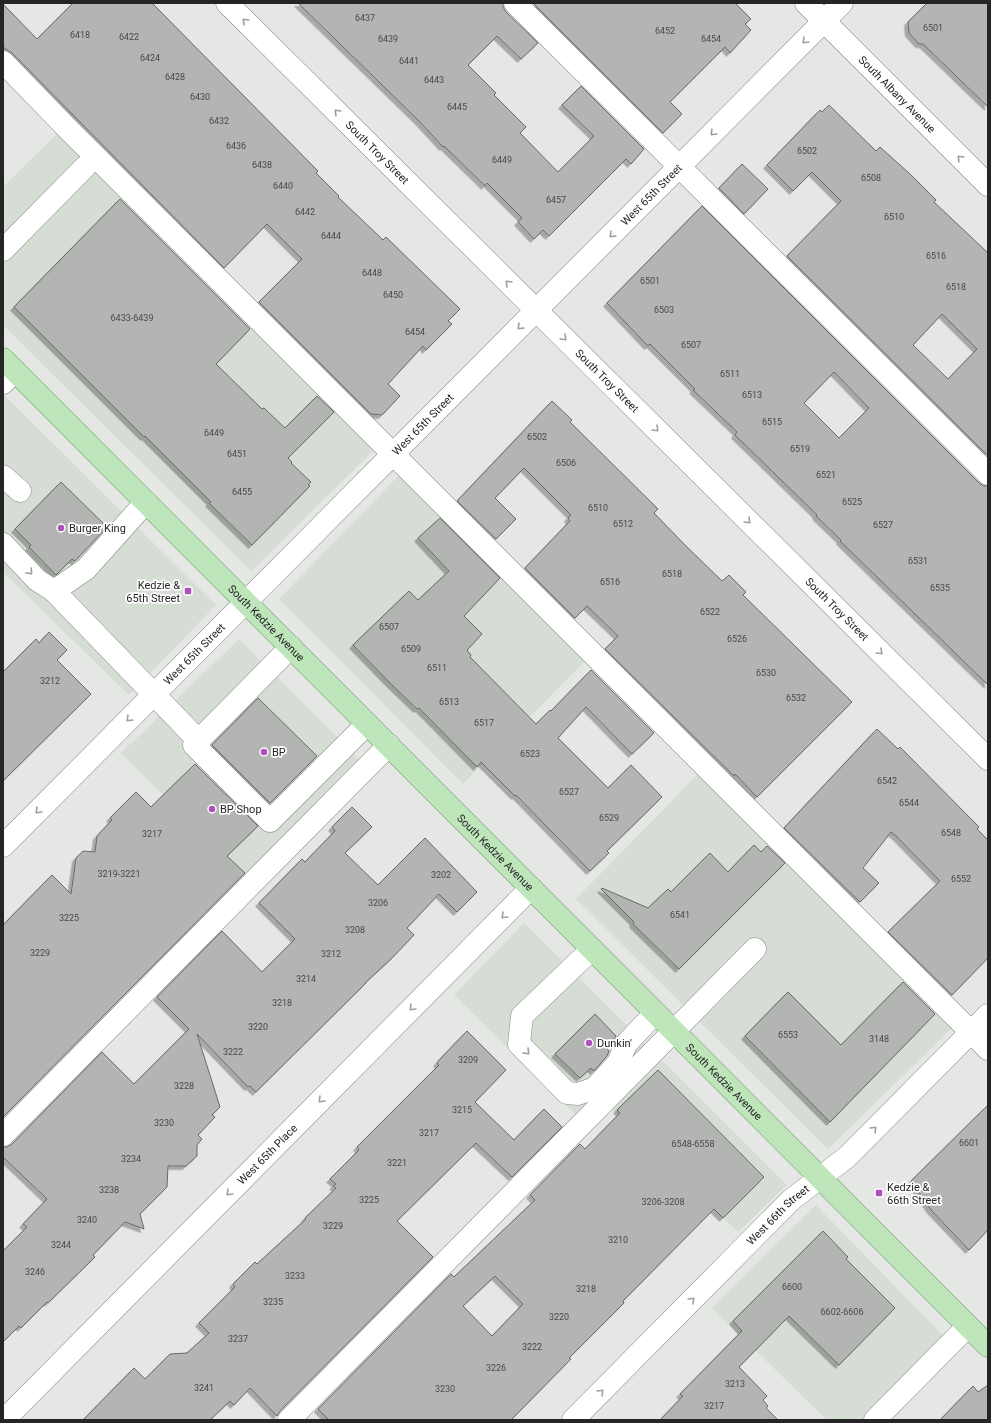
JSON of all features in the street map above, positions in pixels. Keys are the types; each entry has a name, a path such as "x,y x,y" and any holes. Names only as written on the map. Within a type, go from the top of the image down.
{"main road":[{"name":"South Kedzie Avenue","path":"7,371 146,502 988,1346"}],"street":[{"name":"South Troy Street","path":"227,3 988,759"},
{"path":"515,3 988,474"},
{"name":"South Albany Avenue","path":"806,3 988,185"},
{"name":"West 65th Street","path":"3,846 842,3"},
{"path":"3,62 76,137 988,1048"},
{"path":"3,250 85,167"},
{"path":"3,476 20,491"},
{"path":"54,591 86,569 146,502"},
{"path":"3,544 37,580 54,591 198,740"},
{"path":"291,647 194,745 270,821 367,724"},
{"path":"3,1135 388,745"},
{"name":"West 65th Place","path":"4,1420 531,888"},
{"path":"592,949 522,1016 519,1044 567,1093 578,1094 595,1088 618,1063 626,1044 655,1013"},
{"path":"289,1420 755,949"},
{"name":"West 66th Street","path":"573,1420 791,1200 847,1157 988,1015"},
{"path":"875,1420 968,1326"}],"shaded area":[{"path":"65,126 382,442 251,571 3,325 3,187"},
{"path":"3,394 216,605 129,695 3,572"},
{"path":"407,467 593,653 463,784 279,599"},
{"path":"239,639 367,767 252,883 121,753"},
{"path":"706,766 960,1020 828,1149 576,899"},
{"path":"524,923 787,1185 738,1232 604,1102 584,1123 454,995"},
{"path":"816,1205 951,1344 875,1420 827,1420 712,1308"}],"building":[{"path":"73,3 152,3 318,171 316,173 339,196 338,197 383,240 386,237 460,309 448,321 452,324 426,350 423,346 388,384 400,396 382,415 371,414 259,302 302,259 267,224 224,268 12,53 3,47 3,4 37,39"},
{"path":"298,3 503,3 503,7 506,12 538,43 521,59 497,36 468,65 496,93 494,95 526,127 520,133 558,172 594,136 562,105 581,86 644,149 631,164 626,159 549,236 543,230 534,239 518,222 522,218 487,183 485,186 444,146 443,147 419,121"},
{"path":"533,3 735,3 751,19 745,24 751,30 730,53 725,47 670,102 682,114 663,133"},
{"path":"927,3 988,3 988,107 923,44 919,44 909,33 908,22"},
{"path":"829,105 876,151 880,147 910,174 936,200 934,202 988,253 988,456 787,256 841,201 812,172 793,191 767,165 820,110 822,112","holes":["942,314 977,349 948,379 913,345"]},
{"path":"742,164 768,189 744,214 719,188"},
{"path":"120,199 250,329 216,364 262,409 264,408 285,428 317,396 334,412 288,458 292,462 291,463 311,482 308,485 310,486 252,545 209,503 211,502 145,436 144,437 14,307"},
{"path":"702,206 979,483 984,486 988,486 988,685 840,541 841,540 816,516 817,515 735,435 737,432 693,390 695,389 650,344 648,346 607,303","holes":["834,372 869,408 839,438 804,403"]},
{"path":"552,401 572,420 570,422 658,509 654,513 683,543 722,581 729,575 746,592 743,595 852,702 757,797 605,649 618,636 587,606 575,618 525,568 570,521 568,518 571,515 524,468 495,498 516,519 496,539 458,502 458,500"},
{"name":"Burger King","path":"61,482 107,527 75,561 72,559 56,575 29,547 31,545 15,529"},
{"path":"440,518 500,578 464,616 482,634 467,650 471,655 470,657 536,724 550,710 551,711 591,670 654,733 632,754 586,707 558,738 608,788 631,765 662,797 607,851 609,853 590,871 516,795 515,796 481,762 477,767 419,708 417,709 353,645 409,591 418,600 449,571 418,538"},
{"path":"49,632 67,650 57,660 91,694 3,781 3,672 36,639 39,643"},
{"name":"BP","path":"258,698 317,756 270,803 212,745"},
{"path":"877,729 898,749 900,747 979,827 977,829 988,840 988,958 952,995 888,932 940,881 896,836 891,832 863,868 879,883 860,902 784,828"},
{"path":"195,764 258,826 227,856 245,873 3,1117 3,925 52,875 71,894 76,858 83,851 95,852 97,836 112,820 110,818 136,792 151,807"},
{"path":"352,807 372,827 345,853 378,885 425,838 477,892 457,912 439,894 407,928 414,935 256,1092 250,1086 248,1087 197,1034 220,1107 212,1115 215,1117 198,1135 202,1139 197,1145 197,1156 186,1166 168,1166 167,1187 140,1214 144,1229 125,1222 93,1255 95,1257 21,1328 19,1326 3,1342 3,1251 27,1227 23,1224 47,1199 3,1157 3,1147 7,1147 12,1144 102,1052 134,1084 189,1029 157,997 222,931 262,972 295,939 259,903 302,859 305,862 335,831 332,827"},
{"path":"754,845 761,852 767,846 785,863 679,969 633,924 634,922 601,889 602,888 648,908 668,889 671,892 710,853 728,872"},
{"path":"903,982 935,1014 830,1122 745,1036 788,992 841,1045"},
{"name":"Dunkin'","path":"595,1014 616,1036 607,1049 609,1051 607,1056 594,1071 591,1068 580,1078 555,1054"},
{"path":"467,1031 506,1070 475,1102 514,1140 544,1109 562,1127 512,1177 476,1143 397,1221 433,1257 280,1411 277,1416 250,1388 234,1405 230,1401 210,1420 83,1420 134,1368 145,1379 170,1354 187,1353 209,1333 199,1323 235,1287 233,1284 255,1262 257,1264 306,1219 305,1218 336,1188 333,1186 336,1184 330,1179 359,1150 357,1147 439,1065 437,1063"},
{"path":"658,1070 764,1177 723,1218 714,1209 623,1301 624,1303 569,1358 571,1359 511,1420 329,1420 318,1409 451,1274 454,1277 535,1200 530,1195 580,1144 585,1149 620,1113 617,1110","holes":["495,1276 523,1304 492,1336 463,1306"]},
{"path":"988,1105 988,1230 969,1250 931,1210 911,1181"},
{"path":"823,1231 848,1257 846,1259 895,1308 839,1365 789,1316 739,1367 767,1396 763,1400 768,1406 766,1408 778,1420 660,1420 683,1396 680,1394 742,1331 733,1321"},
{"path":"988,1385 988,1420 940,1420 973,1386 978,1392"}],"place":[{"name":"Burger King","path":"61,528"},
{"name":"Kedzie & 65th Street","path":"188,591"},
{"name":"BP","path":"264,752"},
{"name":"BP Shop","path":"212,809"},
{"name":"Dunkin'","path":"589,1043"},
{"name":"Kedzie & 66th Street","path":"879,1193"}]}
